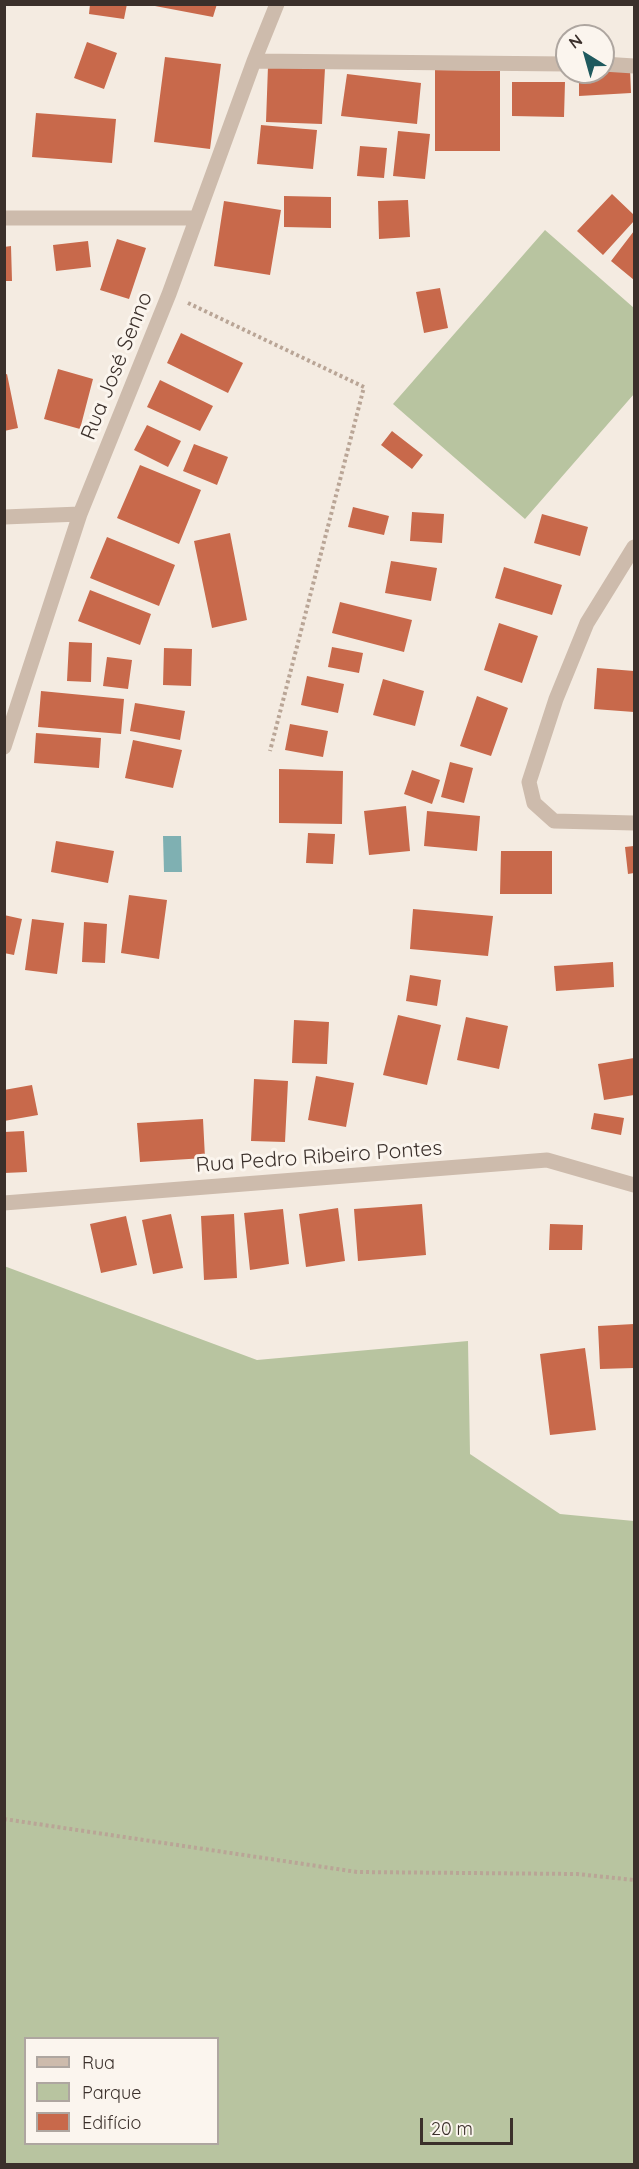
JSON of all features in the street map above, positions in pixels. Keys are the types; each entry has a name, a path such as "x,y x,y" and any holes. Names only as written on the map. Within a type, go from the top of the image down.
{"street":[{"name":"Rua José Senno","path":"4,747 80,514 169,294 277,4"},
{"path":"254,61 555,64"},
{"path":"615,65 634,66"},
{"path":"4,218 196,219"},
{"path":"4,517 80,514"},
{"path":"634,547 587,623 556,699 529,782 534,803 554,821 634,822"},
{"name":"Rua Pedro Ribeiro Pontes","path":"4,1203 547,1161 634,1185"}],"path":[{"path":"169,294 364,387 270,751"},
{"path":"4,1819 357,1872 577,1874 634,1880"}],"green space":[{"path":"545,230 634,308 634,394 525,519 393,404"},
{"path":"4,1266 257,1360 468,1341 470,1454 560,1514 634,1521 634,2164 5,2164"}],"water":[{"path":"163,836 181,836 182,872 164,872"}],"building":[{"path":"90,4 127,4 124,19 89,14"},
{"path":"155,4 217,4 213,17 155,6"},
{"path":"87,42 117,53 104,89 74,78"},
{"path":"165,57 221,64 210,149 154,142"},
{"path":"268,66 325,68 322,124 266,122"},
{"path":"630,68 631,93 579,96 579,84 615,84 615,69"},
{"path":"435,70 500,71 500,151 435,151"},
{"path":"347,74 421,83 417,124 341,116"},
{"path":"512,82 565,84 564,117 512,116"},
{"path":"36,113 116,119 112,163 32,157"},
{"path":"261,125 317,130 313,169 257,164"},
{"path":"398,131 430,134 425,179 393,176"},
{"path":"360,146 387,148 384,178 357,176"},
{"path":"612,194 634,215 634,221 603,255 577,231"},
{"path":"284,196 331,197 331,228 284,227"},
{"path":"408,200 410,237 379,239 378,201"},
{"path":"224,201 281,210 270,275 214,266"},
{"path":"634,231 634,280 611,261"},
{"path":"117,239 146,248 129,299 100,290"},
{"path":"88,241 91,267 56,271 53,245"},
{"path":"11,246 12,281 4,281 4,247"},
{"path":"440,288 448,328 424,333 416,292"},
{"path":"181,333 243,363 228,393 167,363"},
{"path":"58,369 93,379 80,429 44,419"},
{"path":"7,374 18,428 4,431 4,375"},
{"path":"160,380 213,406 200,431 147,407"},
{"path":"147,425 181,441 168,467 134,450"},
{"path":"392,431 423,455 412,469 381,445"},
{"path":"194,444 228,457 217,485 183,471"},
{"path":"140,465 201,490 179,544 117,518"},
{"path":"353,507 389,516 384,535 348,527"},
{"path":"412,512 444,514 442,543 410,541"},
{"path":"542,514 588,527 580,556 534,543"},
{"path":"230,533 247,620 212,628 194,541"},
{"path":"107,537 175,565 159,606 90,578"},
{"path":"391,561 437,568 431,601 385,593"},
{"path":"504,567 562,585 552,615 495,598"},
{"path":"90,590 151,614 140,645 78,621"},
{"path":"340,602 412,620 404,652 332,633"},
{"path":"499,623 538,636 522,683 484,670"},
{"path":"69,642 92,643 91,682 67,681"},
{"path":"332,647 363,653 359,673 328,667"},
{"path":"164,648 192,649 191,686 163,685"},
{"path":"107,657 132,660 128,689 103,686"},
{"path":"597,668 634,671 634,712 594,709"},
{"path":"307,676 344,684 338,713 301,705"},
{"path":"383,679 424,691 415,726 373,715"},
{"path":"41,691 124,699 121,734 38,727"},
{"path":"477,696 508,708 491,756 460,746"},
{"path":"135,703 185,711 180,740 130,731"},
{"path":"290,724 328,731 323,757 285,750"},
{"path":"36,733 101,738 99,768 34,763"},
{"path":"133,740 182,750 173,788 125,778"},
{"path":"450,762 473,768 464,803 441,797"},
{"path":"279,769 343,771 342,824 279,823"},
{"path":"412,770 440,780 432,804 404,794"},
{"path":"406,806 410,851 369,855 364,811"},
{"path":"427,811 480,816 477,851 424,846"},
{"path":"308,833 335,834 333,864 306,863"},
{"path":"56,841 114,851 108,883 51,872"},
{"path":"634,846 634,873 628,874 625,847"},
{"path":"501,851 552,851 552,894 500,894"},
{"path":"129,895 167,900 159,959 121,953"},
{"path":"413,909 493,916 488,956 410,949"},
{"path":"4,915 22,919 14,955 4,953"},
{"path":"32,919 64,923 57,974 25,970"},
{"path":"84,922 107,924 105,963 82,962"},
{"path":"613,962 614,987 556,991 554,966"},
{"path":"410,975 441,980 437,1006 406,1001"},
{"path":"398,1015 441,1025 427,1085 383,1075"},
{"path":"466,1017 508,1026 499,1069 457,1060"},
{"path":"294,1020 329,1022 327,1064 292,1063"},
{"path":"634,1058 634,1095 604,1100 598,1064"},
{"path":"316,1076 354,1083 346,1127 308,1120"},
{"path":"254,1079 288,1081 285,1142 251,1141"},
{"path":"32,1085 38,1115 4,1121 4,1090"},
{"path":"594,1113 624,1118 621,1135 591,1129"},
{"path":"203,1119 205,1158 140,1162 137,1123"},
{"path":"24,1131 27,1172 4,1173 4,1132"},
{"path":"422,1204 426,1255 358,1261 354,1209"},
{"path":"338,1208 345,1261 306,1267 299,1214"},
{"path":"283,1209 289,1264 250,1270 244,1213"},
{"path":"171,1214 183,1268 153,1274 142,1220"},
{"path":"234,1214 237,1278 204,1280 201,1216"},
{"path":"126,1216 137,1265 101,1273 90,1224"},
{"path":"550,1224 583,1225 582,1250 549,1250"},
{"path":"634,1324 634,1368 600,1369 598,1326"},
{"path":"585,1348 596,1430 550,1435 540,1354"}]}
